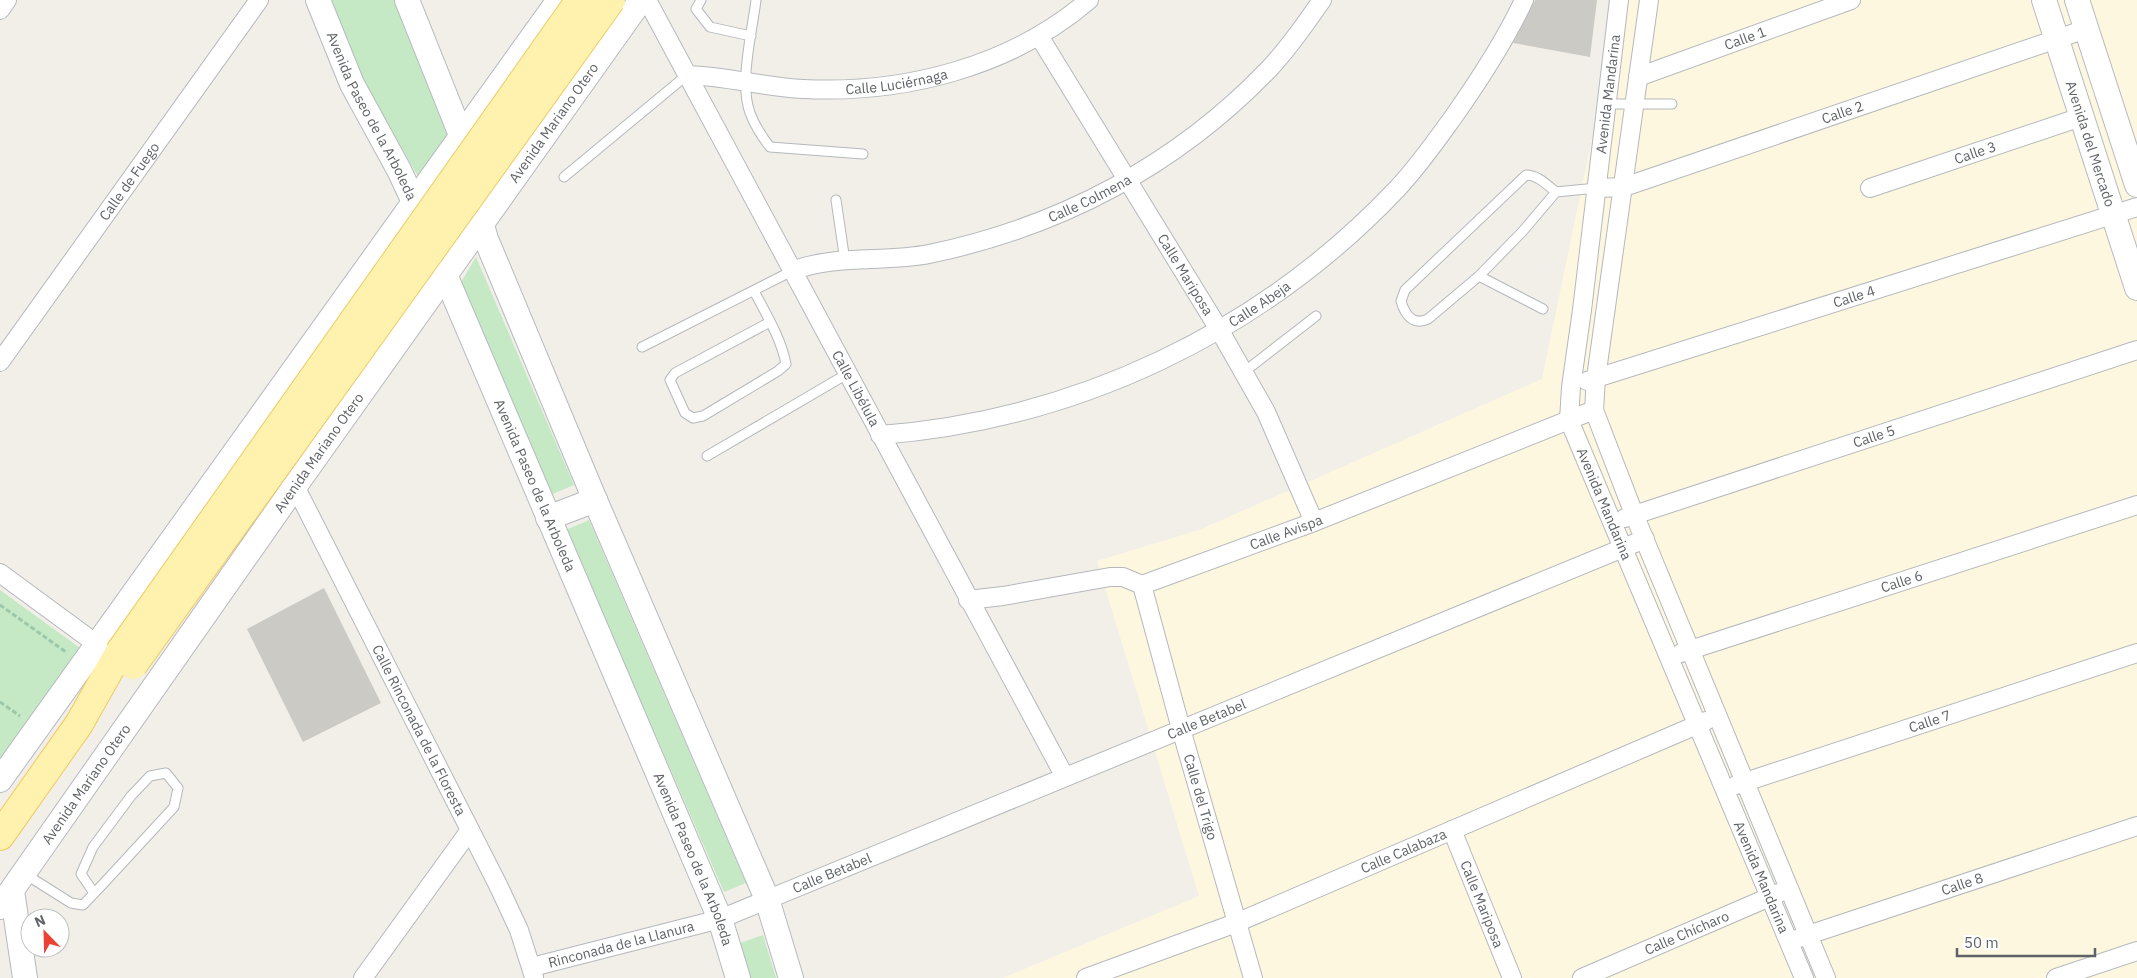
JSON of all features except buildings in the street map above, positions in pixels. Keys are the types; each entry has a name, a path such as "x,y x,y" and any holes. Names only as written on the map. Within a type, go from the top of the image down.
{"main road":[{"name":"Avenida Mariano Otero","path":"0,836 79,724 117,654 580,0"},
{"name":"Avenida Mariano Otero","path":"117,654 611,0"}],"street":[{"path":"0,10 6,0"},
{"name":"Calle de Fuego","path":"0,362 259,0"},
{"name":"Avenida Paseo de la Arboleda","path":"318,0 352,84 399,170 414,202 443,276 720,918 738,978"},
{"path":"407,0 461,135 481,223 595,500 767,899 791,978"},
{"name":"Avenida Mariano Otero","path":"0,780 117,654 414,202 559,0"},
{"path":"425,231 587,0"},
{"name":"Avenida Mariano Otero","path":"12,890 443,276 640,0"},
{"name":"Calle Libélula","path":"647,0 968,600 1065,777"},
{"name":"Calle Luciérnaga","path":"687,75 713,76 802,89 837,90 900,84 952,73 1000,55 1039,36 1089,0"},
{"name":"Calle Colmena","path":"792,271 826,261 903,257 968,245 1050,217 1129,180 1170,154 1210,125 1270,68 1299,33 1322,0"},
{"name":"Calle Abeja","path":"880,435 952,426 997,417 1042,406 1092,390 1132,374 1220,331 1273,297 1309,268 1397,189 1440,136 1474,89 1500,46 1524,0"},
{"name":"Avenida Mandarina","path":"1619,0 1571,387 1569,420 1768,898 1804,978"},
{"name":"Avenida Mandarina","path":"1649,0 1596,378 1594,410 1644,539 1809,933 1826,978"},
{"name":"Calle 1","path":"1638,77 1850,0"},
{"name":"Avenida del Mercado","path":"2044,0 2137,288"},
{"path":"2077,0 2137,185"},
{"name":"Calle 2","path":"1597,188 1624,187 2086,29"},
{"name":"Calle Mariposa","path":"1039,36 1129,180 1244,372 1281,443 1314,522"},
{"name":"Calle 3","path":"1870,188 2081,117"},
{"name":"Calle 4","path":"1571,387 2137,207"},
{"name":"Calle 5","path":"1613,523 1634,514 2137,350"},
{"name":"Calle Avispa","path":"1142,586 1314,522 1594,410"},
{"name":"Calle Rinconada de la Floresta","path":"295,486 509,907 533,973"},
{"path":"548,518 595,500"},
{"name":"Calle 6","path":"1668,657 2137,505"},
{"name":"Calle Betabel","path":"767,899 1644,539"},
{"path":"0,573 117,654"},
{"path":"968,600 1003,596 1110,577 1123,577 1142,586"},
{"name":"Calle del Trigo","path":"1142,586 1253,978"},
{"name":"Calle 7","path":"1723,790 2137,653"},
{"name":"Calle Calabaza","path":"1086,978 1236,922 1718,716"},
{"name":"Calle 8","path":"1789,943 1809,933 2137,826"},
{"path":"363,978 470,830"},
{"name":"Calle Mariposa","path":"1452,830 1512,978"},
{"name":"Calle Chícharo","path":"1582,978 1790,888"},
{"path":"12,890 25,978"},
{"name":"Rinconada de la Llanura","path":"533,973 720,918 767,899"},
{"path":"2056,978 2137,951"}],"lane":[{"path":"701,0 696,9 710,27 751,36"},
{"path":"756,0 746,81 750,112 759,132 770,147 863,154"},
{"path":"564,178 687,75"},
{"path":"1606,104 1672,104"},
{"path":"1556,192 1522,232 1479,276 1428,319 1420,322 1413,321 1402,306 1402,295 1405,290 1520,179 1526,175 1532,175 1556,192 1597,188"},
{"path":"836,200 845,261"},
{"path":"642,347 792,271"},
{"path":"1479,276 1543,309"},
{"path":"754,291 770,322 784,353 786,364 778,371 703,416 693,418 685,413 670,380 675,373 770,322"},
{"path":"1244,372 1316,316"},
{"path":"707,456 847,374"},
{"path":"12,890 83,905 174,807 178,788 166,773 150,776 131,796 93,847 80,874 94,893"}],"path":[{"path":"0,605 67,653 62,661"},
{"path":"0,702 22,717 16,725"}],"shaded area":[{"path":"1611,0 2137,0 2137,978 1003,978 1199,896 1097,561 1199,530 1542,379 1595,124"}],"green space":[{"path":"330,0 396,0 451,136 420,180 359,73"},
{"path":"476,257 574,485 550,495 460,284"},
{"path":"589,520 746,883 724,892 566,530"},
{"path":"0,590 80,648 0,763"},
{"path":"763,935 776,978 750,978 740,943"}]}
